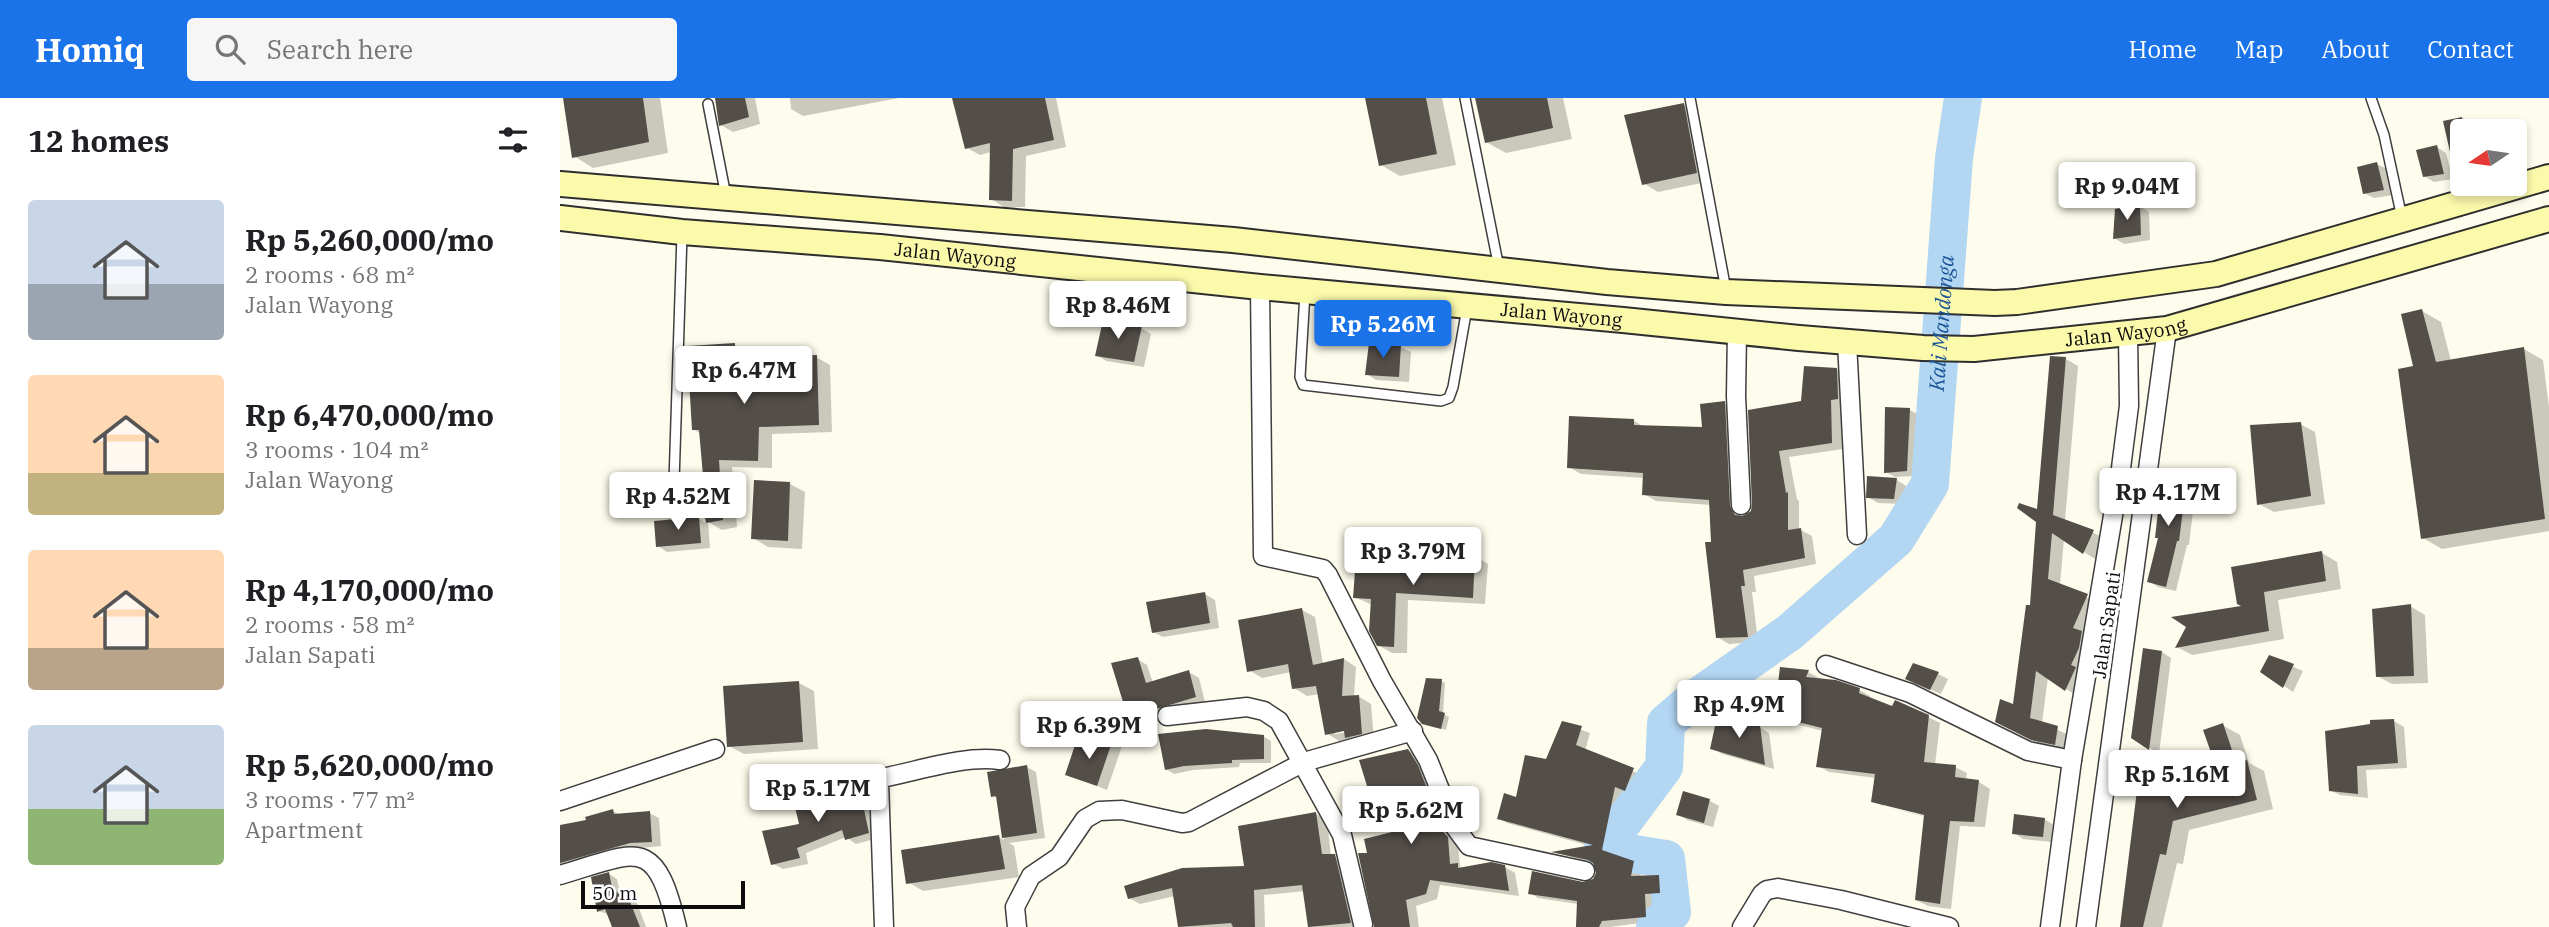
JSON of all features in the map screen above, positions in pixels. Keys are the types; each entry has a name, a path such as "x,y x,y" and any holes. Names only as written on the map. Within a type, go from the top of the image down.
{"main road":[{"name":"Jalan Wayong","path":"560,184 1233,240 1726,292 2017,302 2216,274 2549,177"},
{"name":"Jalan Wayong","path":"560,218 682,232 880,247 1260,287 1847,342 1974,349 2167,330 2549,219"},
{"path":"990,259 994,221"}],"street":[{"path":"1260,287 1261,552 1266,557 1323,569 1382,681 1413,731 1428,760 1455,827 1469,846 1585,871"},
{"name":"Jalan Sapati","path":"2086,927 2167,330"},
{"path":"1737,331 1736,396 1741,505"},
{"name":"Jalan Sapati","path":"2050,927 2073,760 2122,468 2129,406 2127,334"},
{"path":"1847,342 1857,535"},
{"path":"1826,665 1910,693 2028,751 2073,760"},
{"path":"1167,716 1247,707 1264,711 1279,722 1304,762 1342,835 1363,924"},
{"path":"1017,927 1015,907 1031,876 1059,857 1085,819 1099,811 1122,810 1182,823 1189,822 1304,762 1413,731"},
{"path":"560,800 715,749"},
{"path":"884,927 879,782 883,778 959,761 982,758 1000,761"},
{"path":"560,875 629,855 643,858 654,865 661,876 669,894 677,927"},
{"path":"1742,927 1762,894 1778,888 1841,900 1949,927"}],"lane":[{"path":"1465,98 1500,270"},
{"path":"1690,98 1726,292"},
{"path":"2371,98 2384,135 2402,219"},
{"path":"708,104 726,198"},
{"path":"674,482 682,232"},
{"path":"1305,291 1300,377 1303,385 1441,401 1449,398 1454,387 1467,306"}],"building":[{"path":"563,98 643,98 649,142 572,158"},
{"path":"715,98 745,98 749,117 719,126"},
{"path":"952,98 1045,98 1054,140 1013,149 1012,201 989,200 990,143 965,149"},
{"path":"1365,98 1426,98 1437,154 1379,166"},
{"path":"1475,98 1547,98 1553,128 1485,143"},
{"path":"1684,103 1697,173 1642,185 1624,115"},
{"path":"2450,120 2450,152 2443,121"},
{"path":"2437,145 2444,174 2423,177 2416,150"},
{"path":"2377,162 2384,190 2363,194 2357,167"},
{"path":"2140,205 2141,235 2113,239 2115,209"},
{"path":"2422,309 2436,362 2524,347 2545,519 2421,539 2398,369 2413,366 2401,314"},
{"path":"1103,320 1142,326 1134,362 1095,356"},
{"path":"735,343 735,358 817,355 819,425 759,427 758,461 719,460 723,520 706,523 700,488 704,487 699,430 692,430 687,346"},
{"path":"1369,343 1401,345 1399,377 1365,375"},
{"path":"2050,356 2066,357 2053,515 2094,530 2083,554 2052,533 2048,579 2088,594 2073,628 2082,631 2079,648 2071,665 2076,667 2065,691 2036,671 2030,718 2058,726 2055,745 2031,740 1995,722 2000,699 2013,704 2026,605 2030,605 2036,522 2017,508 2019,503 2037,509"},
{"path":"1804,366 1837,368 1838,397 1831,400 1832,443 1779,451 1786,493 1788,492 1788,530 1801,528 1805,558 1743,570 1745,586 1741,586 1748,637 1716,638 1705,542 1711,542 1709,500 1642,495 1643,473 1567,468 1569,416 1634,419 1634,425 1702,427 1700,404 1725,401 1730,506 1735,515 1742,516 1751,511 1752,504 1748,410 1801,401"},
{"path":"1885,407 1910,408 1907,471 1884,473"},
{"path":"2301,422 2311,496 2257,505 2250,425"},
{"path":"1867,476 1897,478 1894,499 1866,498"},
{"path":"2162,476 2187,478 2179,541 2166,587 2147,582 2158,538 2155,538"},
{"path":"754,480 790,482 788,541 751,539"},
{"path":"699,517 701,543 656,547 654,521"},
{"path":"1404,551 1475,555 1473,598 1396,593 1394,647 1377,646 1369,631 1371,599 1353,598 1355,571 1403,573"},
{"path":"2322,551 2326,581 2264,592 2269,631 2175,648 2186,627 2171,617 2241,606 2237,604 2231,567"},
{"path":"1205,592 1210,623 1152,633 1146,602"},
{"path":"2411,604 2414,676 2376,677 2372,609"},
{"path":"1302,608 1313,665 1344,658 1342,696 1359,695 1362,734 1345,738 1344,731 1325,735 1316,686 1292,689 1288,664 1247,672 1238,620"},
{"path":"2143,648 2162,651 2149,750 2131,738"},
{"path":"2269,655 2294,664 2283,688 2260,672"},
{"path":"1138,657 1146,683 1189,670 1196,697 1153,710 1152,705 1127,715 1111,663"},
{"path":"1913,663 1939,672 1930,690 1905,679"},
{"path":"1780,667 1809,670 1806,677 1836,680 1860,688 1859,693 1892,706 1895,700 1929,715 1924,762 1956,765 1955,777 1979,780 1974,822 1950,821 1940,904 1915,900 1924,815 1871,802 1875,774 1816,767 1822,728 1774,716"},
{"path":"1426,678 1442,679 1439,711 1445,713 1441,729 1422,724 1417,718"},
{"path":"799,681 803,742 727,747 723,686"},
{"path":"1717,717 1760,725 1765,765 1710,749"},
{"path":"2394,719 2398,763 2357,766 2358,794 2329,791 2325,731 2370,724 2370,720"},
{"path":"1562,721 1582,726 1576,745 1634,768 1625,791 1615,787 1602,850 1634,861 1631,876 1659,875 1660,893 1645,894 1646,917 1602,921 1599,927 1576,927 1577,901 1528,894 1532,871 1583,882 1593,879 1596,873 1593,863 1588,860 1551,852 1593,845 1497,819 1504,793 1516,797 1525,755 1546,759"},
{"path":"2223,723 2236,762 2247,760 2257,800 2173,821 2166,855 2160,854 2143,927 2120,927 2141,758 2214,761 2203,730"},
{"path":"1206,729 1264,735 1264,759 1232,760 1232,763 1165,770 1158,734"},
{"path":"1113,739 1097,786 1065,775 1076,742"},
{"path":"1408,749 1418,765 1444,833 1448,837 1450,864 1458,863 1458,868 1491,862 1505,865 1509,891 1430,880 1426,894 1406,900 1410,927 1374,927 1358,853 1367,853 1364,839 1408,828 1399,791 1371,799 1359,760"},
{"path":"1027,765 1037,833 1002,838 996,796 991,797 987,772"},
{"path":"859,786 869,833 845,840 842,830 797,848 800,858 771,865 762,831 799,824 795,807 829,793"},
{"path":"1683,791 1710,799 1704,823 1676,815"},
{"path":"613,809 614,814 650,811 652,842 630,843 560,863 560,825 586,820 585,817"},
{"path":"1316,812 1322,854 1335,854 1351,923 1308,927 1302,885 1254,890 1255,927 1233,927 1231,923 1178,927 1172,888 1128,899 1124,886 1182,868 1244,866 1238,826"},
{"path":"2014,814 2045,818 2043,837 2012,834"},
{"path":"999,835 1005,869 906,884 901,850"},
{"path":"609,872 613,893 625,889 640,927 612,927 605,909 597,912 591,877"}],"waterway":[{"name":"Kali Mandonga","path":"1655,927 1672,912 1666,859 1603,849 1664,767 1666,723 1693,700 1790,632 1896,539 1930,484 1954,158 1963,98"}]}
